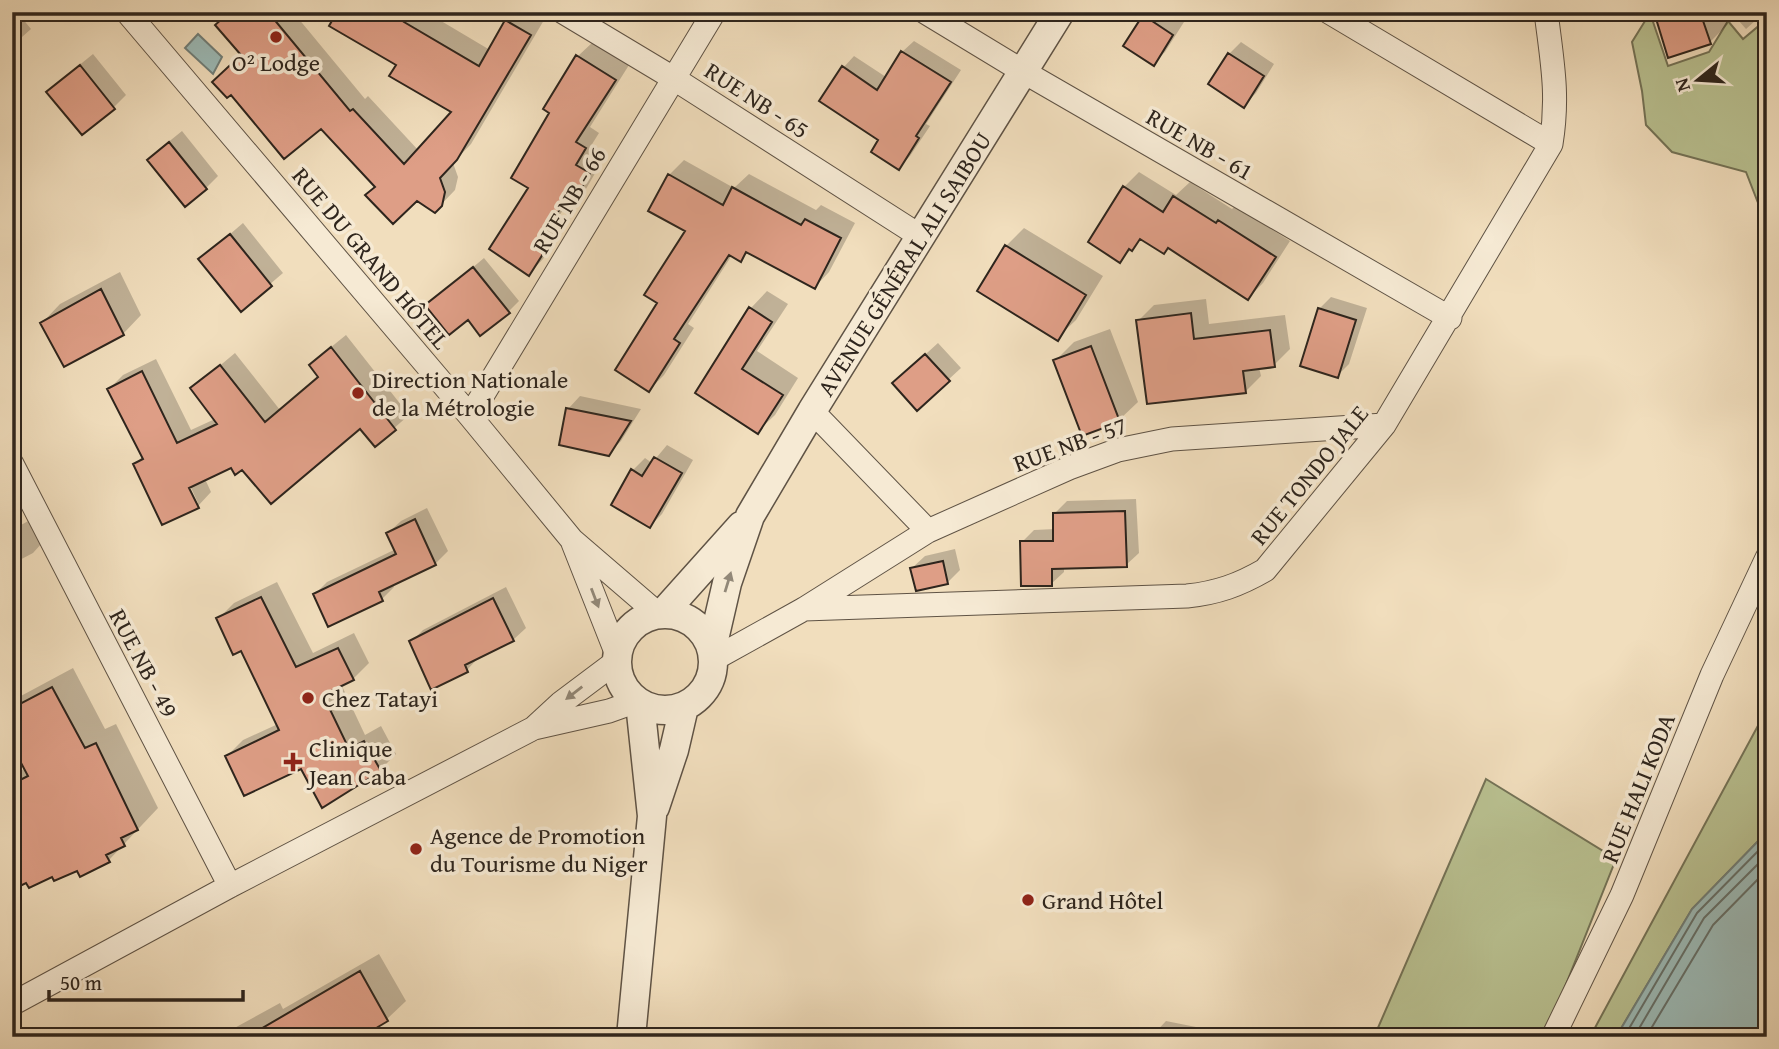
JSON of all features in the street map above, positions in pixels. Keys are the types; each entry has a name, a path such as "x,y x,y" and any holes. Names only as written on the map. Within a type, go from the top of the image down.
{"street":[{"name":"RUE DU GRAND HÔTEL","path":"127,12 572,540 661,613"},
{"name":"RUE NB - 65","path":"563,12 673,78 920,236"},
{"name":"RUE NB - 66","path":"470,416 714,12"},
{"name":"RUE NB - 61","path":"925,12 1450,318"},
{"name":"AVENUE GÉNÉRAL ALI SAIBOU","path":"713,654 727,583 750,516 812,411 1060,12"},
{"path":"1329,12 1551,144"},
{"name":"RUE TONDO JALE","path":"713,654 804,609 1173,597 1215,593 1238,585 1265,570 1384,425 1551,144 1556,112 1555,84 1546,12"},
{"path":"812,411 928,531"},
{"name":"RUE NB - 57","path":"804,609 928,531 1069,468 1118,450 1172,439 1384,425"},
{"name":"RUE NB - 49","path":"12,464 230,886"},
{"name":"AVENUE GÉNÉRAL ALI SAIBOU","path":"661,613 750,516"},
{"name":"RUE DU GRAND HÔTEL","path":"572,540 617,659"},
{"name":"RUE HALI KODA","path":"1553,1037 1622,895 1713,676 1767,558"},
{"path":"661,613 679,615 694,622 705,634 713,654 711,678 700,696 684,707 661,710 639,702 622,684 617,659 621,641 631,628 643,618 661,613"},
{"path":"534,728 617,659"},
{"path":"12,1004 230,886 534,728 639,702"},
{"path":"639,702 652,816"},
{"path":"628,1034 652,816 674,750 684,707"}],"green space":[{"path":"1650,13 1668,66 1709,52 1728,21 1743,39 1767,19 1767,226 1746,172 1672,152 1646,125 1632,42"},
{"path":"1767,709 1767,832 1692,909 1616,1037 1590,1037"},
{"path":"1486,779 1616,859 1545,1037 1374,1037"}],"water":[{"path":"198,34 222,57 213,74 185,48"},
{"path":"1767,832 1767,1037 1616,1037 1692,909"}],"building":[{"path":"230,12 268,12 350,111 353,109 404,164 451,112 389,76 396,65 329,26 337,12 395,12 406,19 404,22 479,66 505,20 531,35 457,160 440,178 445,192 442,206 435,213 417,201 393,224 365,195 375,187 321,129 284,159 231,95 227,98 212,82 241,55 215,25"},
{"path":"1654,12 1700,12 1711,44 1668,58"},
{"path":"1143,15 1173,35 1154,66 1123,46"},
{"path":"901,51 951,82 916,136 919,138 899,170 871,152 878,140 819,101 842,66 877,90"},
{"path":"1228,53 1264,76 1244,108 1208,84"},
{"path":"576,55 616,80 576,142 586,148 576,165 590,173 568,211 561,207 540,241 548,246 529,276 489,249 528,188 511,178 549,113 543,109"},
{"path":"80,65 115,109 82,135 46,92"},
{"path":"169,142 207,189 185,207 147,160"},
{"path":"668,174 723,205 732,187 801,225 805,219 841,238 815,289 746,252 741,262 729,255 674,339 680,343 649,392 615,370 657,303 644,295 685,231 648,211"},
{"path":"1123,186 1163,212 1173,196 1216,223 1218,220 1276,257 1248,300 1168,248 1164,254 1140,239 1120,263 1088,242"},
{"path":"230,234 272,286 241,312 198,259"},
{"path":"1005,245 1086,295 1058,341 977,291"},
{"path":"473,267 510,313 480,336 468,320 449,335 425,305"},
{"path":"101,289 124,335 64,367 40,323"},
{"path":"749,307 772,322 742,369 783,395 758,434 695,393"},
{"path":"1318,308 1356,320 1338,378 1300,366"},
{"path":"1191,313 1194,339 1270,330 1275,367 1243,371 1246,393 1147,404 1136,320"},
{"path":"1091,346 1120,422 1082,436 1053,360"},
{"path":"331,347 396,430 375,447 360,429 271,504 242,470 235,475 231,468 189,488 199,508 162,525 133,464 143,459 107,389 142,371 177,443 217,424 190,388 220,365 265,422 318,377 309,365"},
{"path":"925,354 950,381 917,411 892,383"},
{"path":"566,408 631,421 609,456 559,445"},
{"path":"654,457 682,473 650,528 611,505 631,469 642,476"},
{"path":"1125,511 1127,567 1052,569 1052,586 1021,586 1020,541 1053,541 1053,513"},
{"path":"415,519 436,565 379,592 383,601 328,627 313,594 396,554 386,533"},
{"path":"943,561 948,584 916,591 910,568"},
{"path":"261,597 296,667 338,648 354,680 323,695 349,749 364,741 381,771 322,808 301,769 244,796 225,756 279,730 241,651 233,655 216,618"},
{"path":"493,598 514,641 465,665 468,672 431,690 409,641"},
{"path":"52,687 85,748 96,743 138,830 121,838 125,846 106,855 110,862 80,877 77,871 54,881 52,877 29,888 26,883 12,890 12,784 28,776 12,746 12,708"},
{"path":"360,971 388,1021 361,1037 247,1037"}],"place":[{"name":"O² Lodge","path":"276,37"},
{"name":"Direction Nationale de la Métrologie","path":"358,393"},
{"name":"Chez Tatayi","path":"308,698"},
{"name":"Clinique Jean Caba","path":"293,762"},
{"name":"Agence de Promotion du Tourisme du Niger","path":"416,849"},
{"name":"Grand Hôtel","path":"1028,900"}]}
